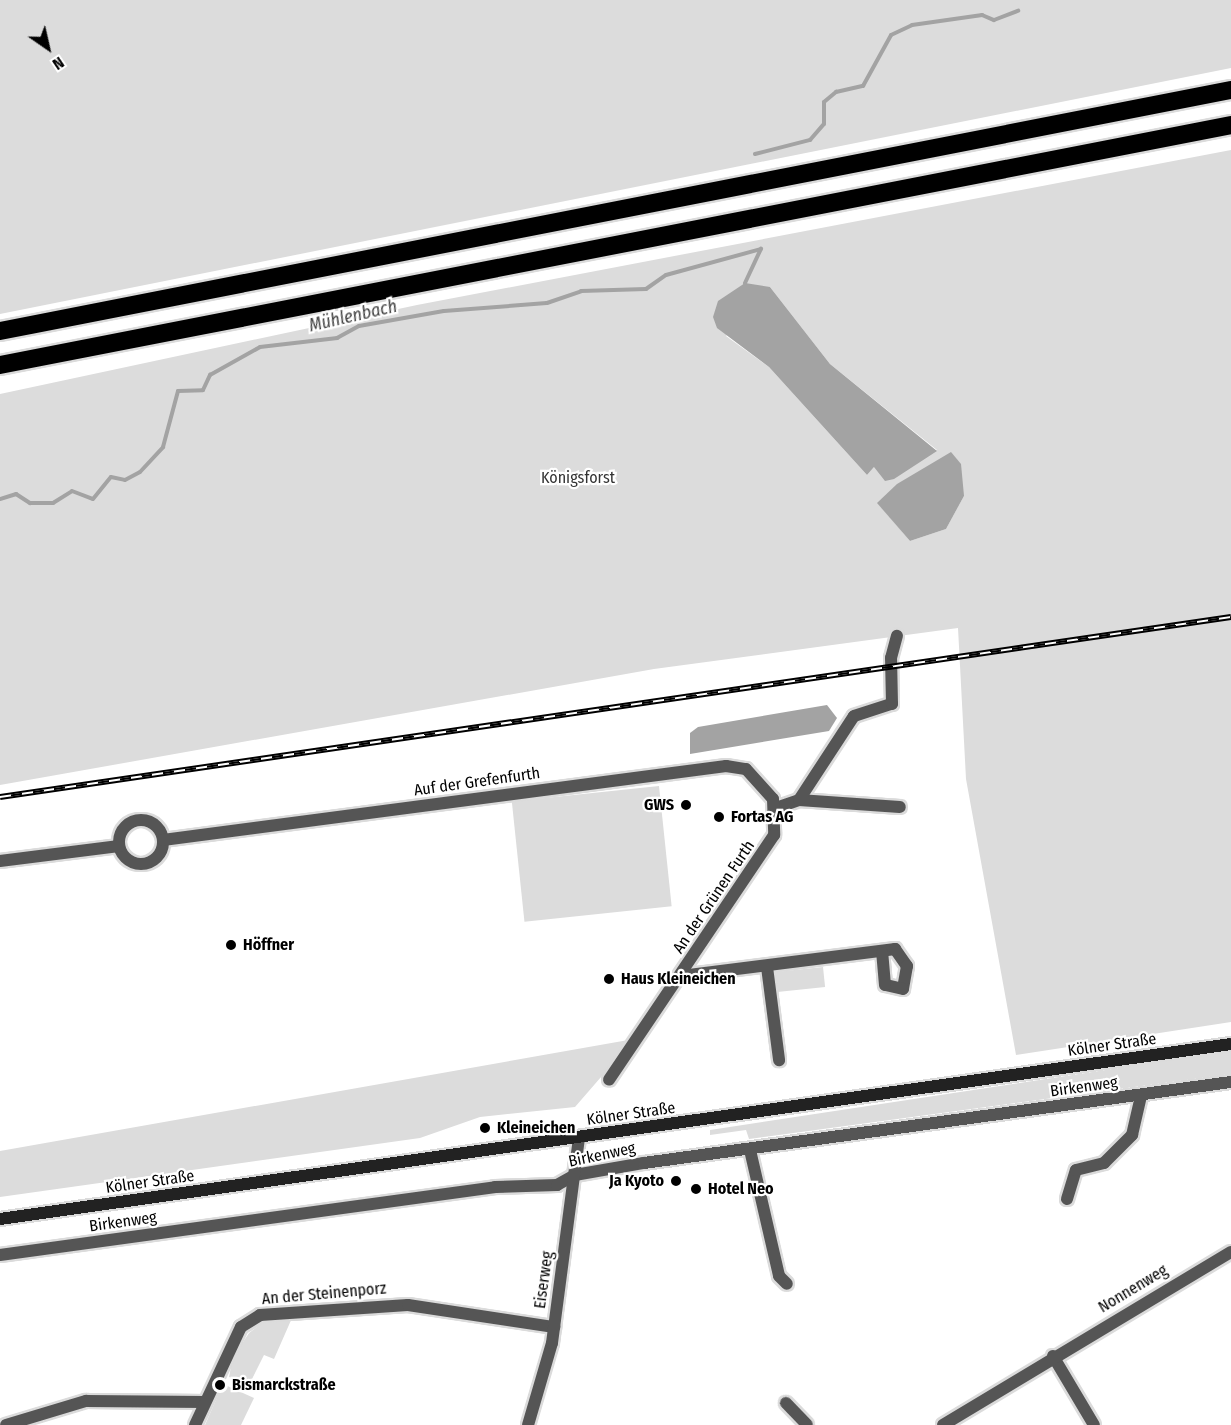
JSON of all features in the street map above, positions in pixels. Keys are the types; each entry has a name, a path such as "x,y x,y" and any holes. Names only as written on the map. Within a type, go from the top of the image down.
{"highway":[{"path":"0,331 1231,90"},
{"path":"0,364 1231,125"}],"main road":[{"name":"Kölner Straße","path":"0,1219 1231,1044"}],"street":[{"path":"799,800 854,716 892,704 891,658 897,636"},
{"name":"Auf der Grefenfurth","path":"163,840 726,766 756,776 776,808"},
{"path":"776,808 799,800 900,807"},
{"name":"An der Grünen Furth","path":"609,1080 769,845 777,824 776,808"},
{"path":"137,820 151,823 163,840 160,853 143,864 130,862 119,846 125,826 137,820"},
{"path":"0,861 119,846"},
{"path":"681,976 882,953"},
{"path":"767,967 779,1060"},
{"name":"Birkenweg","path":"0,1255 495,1187 557,1185 575,1175 1231,1082"},
{"name":"Birkenweg","path":"1067,1199 1076,1170 1104,1163 1132,1135 1141,1096"},
{"name":"Eiserweg","path":"528,1425 554,1327 579,1138"},
{"path":"750,1150 778,1276 787,1284"},
{"name":"Nonnenweg","path":"943,1425 1053,1356 1231,1252"},
{"name":"An der Steinenporz","path":"205,1402 241,1327 261,1315 408,1305 554,1327"},
{"path":"1053,1356 1094,1425"},
{"path":"6,1425 86,1401 205,1402 195,1425"},
{"path":"786,1403 807,1425"}],"green space":[{"path":"0,0 1231,0 1231,68 0,314"},
{"name":"Königsforst","path":"1231,150 1231,1022 1016,1055 966,779 958,628 654,669 0,785 0,394 417,305","holes":["770,287 830,364 937,450 874,467 867,475 769,367 726,336","964,496 946,529 910,541 878,503"]},
{"path":"659,786 672,906 524,922 512,801"},
{"path":"823,967 825,987 777,992 775,972"},
{"path":"634,1039 575,1107 480,1117 420,1138 0,1197 0,1151"},
{"path":"1231,1051 1231,1074 749,1139 746,1130 710,1135 710,1130"},
{"path":"292,1318 274,1359 264,1355 250,1383 229,1377 233,1357 249,1333 265,1321"},
{"path":"223,1384 254,1398 241,1425 205,1425"}],"shaded area":[{"path":"745,283 770,287 830,364 937,451 894,479 885,481 874,467 867,475 769,367 717,328 713,317 718,301"},
{"path":"951,452 961,464 964,496 946,529 910,541 877,503 897,484"},
{"path":"827,705 837,718 829,731 690,754 690,733 698,727"}],"waterway":[{"name":"Mühlenbach","path":"755,154 810,140 824,124 824,102 836,92 863,86 891,35 912,25 982,15 994,20 1018,11"},
{"path":"745,283 761,249"},
{"name":"Mühlenbach","path":"0,499 16,494 30,503 53,503 72,491 93,499 111,477 125,480 140,472 163,447 178,391 203,390 210,375 260,347 337,338 359,326 444,311 547,303 581,291 646,289 666,275 761,249"}],"railway":[{"path":"0,797 1231,617"}],"place":[{"name":"GWS","path":"686,805"},
{"name":"Fortas AG","path":"719,817"},
{"name":"Höffner","path":"231,945"},
{"name":"Haus Kleineichen","path":"609,979"},
{"name":"Kleineichen","path":"485,1128"},
{"name":"Ja Kyoto","path":"676,1181"},
{"name":"Hotel Neo","path":"696,1189"},
{"name":"Bismarckstraße","path":"220,1385"}]}
